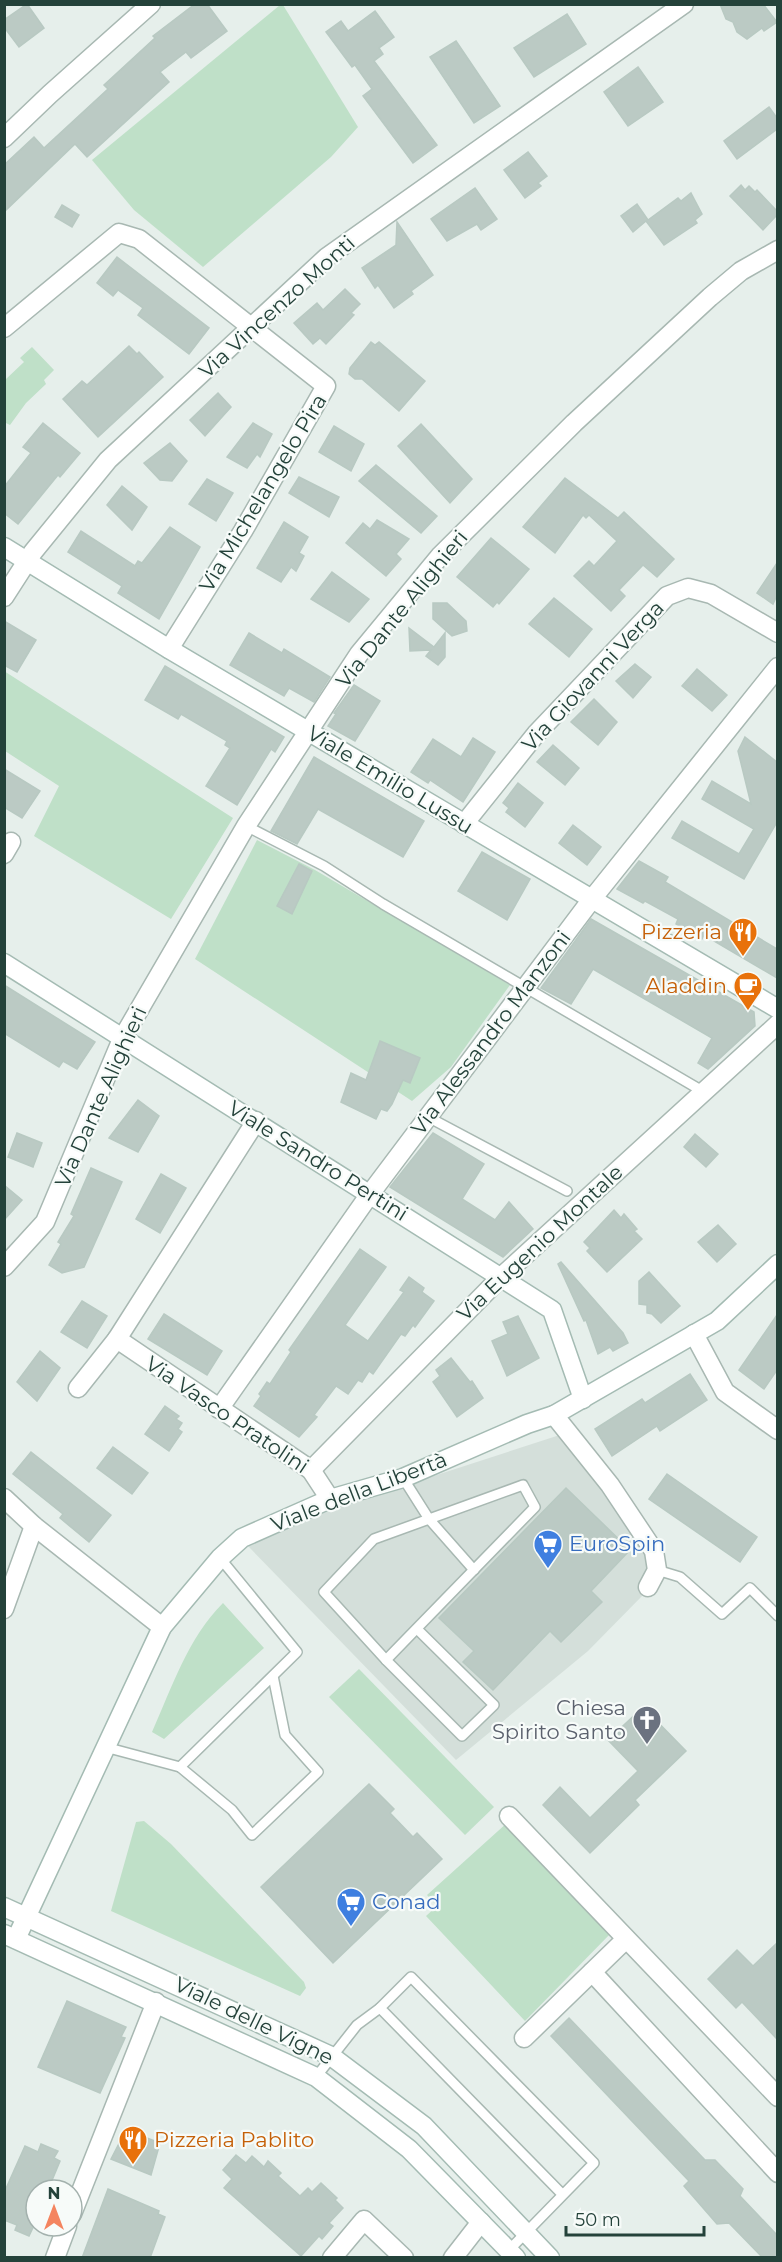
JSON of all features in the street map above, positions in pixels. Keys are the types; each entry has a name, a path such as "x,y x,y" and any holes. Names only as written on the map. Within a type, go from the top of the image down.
{"street":[{"path":"4,138 151,4"},
{"name":"Via Vincenzo Monti","path":"4,597 27,561 108,460 327,257 684,4"},
{"path":"4,328 119,233 139,239 252,328"},
{"name":"Via Dante Alighieri","path":"4,1267 45,1222 122,1039 246,826 359,654 440,556 574,423 710,297 741,272 777,250"},
{"name":"Via Michelangelo Pira","path":"169,649 243,531 326,386 252,328"},
{"name":"Viale Emilio Lussu","path":"4,547 169,649 777,1009"},
{"name":"Via Giovanni Verga","path":"464,824 536,734 667,596 687,588 711,594 777,633"},
{"name":"Via Alessandro Manzoni","path":"219,1409 370,1194 592,899 777,667"},
{"name":"Viale Sandro Pertini","path":"4,963 552,1310 583,1399"},
{"name":"Via Eugenio Montale","path":"311,1470 500,1278 777,1024"},
{"path":"78,1388 117,1339 256,1121"},
{"name":"Viale della Libertà","path":"10,1937 26,1916 162,1627 220,1558 242,1538 330,1499 403,1478 527,1424 554,1415 717,1321 777,1264"},
{"path":"694,1334 725,1392 777,1430"},
{"name":"Via Vasco Pratolini","path":"117,1339 311,1470 330,1499"},
{"path":"554,1415 610,1485 654,1551 657,1570 648,1587"},
{"path":"4,1498 34,1526 162,1627"},
{"path":"4,1609 34,1526"},
{"path":"509,1816 777,2097"},
{"name":"Viale delle Vigne","path":"4,1907 332,2056 424,2126 550,2258"},
{"name":"Viale delle Vigne","path":"10,1937 316,2077 409,2149 512,2254"},
{"path":"524,2038 626,1939"},
{"path":"592,1972 777,2173"},
{"path":"84,2184 156,2002"},
{"path":"332,2258 364,2220 404,2258"},
{"path":"453,2258 482,2222"},
{"path":"54,2258 62,2238"}],"lane":[{"path":"246,826 324,866 383,904 704,1092"},
{"path":"428,1117 567,1191"},
{"path":"403,1478 429,1519 474,1570"},
{"path":"386,1660 536,1507 523,1485 374,1539 324,1592 386,1660 462,1736 494,1705 417,1629"},
{"path":"180,1767 297,1652 220,1558"},
{"path":"657,1570 680,1577 722,1614 750,1588 777,1616"},
{"path":"105,1747 180,1767 232,1810 252,1835 318,1772 285,1735 273,1676"},
{"path":"316,2077 357,2025 380,2008 411,1977 594,2163 526,2232 512,2254"},
{"path":"380,2008 562,2194"}],"shaded area":[{"path":"569,1432 645,1538 652,1568 645,1593 588,1651 456,1760 248,1546 338,1507"}],"green space":[{"path":"280,5 283,5 358,127 331,157 203,267 134,210 92,160"},
{"path":"32,347 54,370 44,380 46,384 26,403 10,425 6,423 5,425 5,380 24,362 20,358"},
{"path":"4,671 233,818 171,919 34,836 59,786 5,751"},
{"path":"257,840 315,870 510,985 451,1067 412,1101 195,959"},
{"path":"223,1603 264,1648 164,1739 152,1732 174,1681 190,1647"},
{"path":"359,1669 494,1807 465,1835 329,1697"},
{"path":"144,1821 171,1844 304,1982 306,1988 300,1996 111,1911 136,1822"},
{"path":"508,1822 612,1932 525,2021 426,1916 437,1906 427,1895"}],"building":[{"path":"27,4 44,28 19,47 4,27 4,20"},
{"path":"195,4 207,4 227,31 191,58 186,52 160,72 169,82 87,157 75,144 4,212 4,165 34,137 44,148 108,89 104,85 155,38 153,36"},
{"path":"720,4 763,4 777,22 764,31 762,28 747,39 737,32 733,22 726,19"},
{"path":"375,11 394,37 379,48 383,54 374,61 437,145 413,163 363,96 372,89 355,65 352,67 326,32 341,21 348,31"},
{"path":"567,14 586,44 534,77 514,48"},
{"path":"456,41 500,106 474,123 430,57"},
{"path":"638,67 663,102 628,126 604,92"},
{"path":"769,107 777,118 777,129 737,159 724,141"},
{"path":"528,152 547,176 538,183 541,186 525,198 504,170"},
{"path":"741,185 745,190 749,186 755,192 757,190 777,211 777,215 763,230 730,196"},
{"path":"475,188 497,219 481,230 477,224 447,241 431,219"},
{"path":"691,193 702,214 695,220 697,223 664,245 646,221 633,232 621,216 637,204 648,220 678,198 681,201"},
{"path":"62,205 79,215 72,227 55,217"},
{"path":"397,222 433,275 411,291 413,294 394,308 378,285 375,288 362,268 396,245"},
{"path":"117,257 209,328 189,354 138,315 143,308 118,290 113,296 97,283"},
{"path":"345,289 360,304 351,313 354,315 326,344 320,338 313,344 294,323 317,303 323,310"},
{"path":"371,342 375,345 379,342 425,381 399,411 362,379 355,379 349,374 350,368"},
{"path":"129,346 137,354 139,352 163,377 98,437 63,399 82,381 87,385"},
{"path":"218,393 231,407 205,436 190,420"},
{"path":"43,423 80,453 60,477 58,475 18,524 4,513 4,487 31,453 23,447"},
{"path":"253,423 272,434 260,457 257,454 247,468 227,457"},
{"path":"421,424 472,479 450,503 398,446"},
{"path":"334,426 364,444 351,471 319,452"},
{"path":"170,443 187,461 172,481 160,480 144,463"},
{"path":"376,465 437,516 421,533 359,481"},
{"path":"299,477 339,497 329,517 289,493"},
{"path":"565,478 618,518 624,512 674,559 657,577 643,565 619,590 625,596 611,611 574,576 589,561 594,566 617,541 589,515 586,518 583,515 555,553 523,527"},
{"path":"207,479 233,493 216,521 189,504"},
{"path":"122,486 147,507 132,530 107,505"},
{"path":"377,520 409,539 396,554 401,559 386,576 346,543 363,523 370,529"},
{"path":"284,522 308,537 299,553 304,556 296,571 291,567 281,582 257,568"},
{"path":"170,527 200,547 159,619 118,593 122,586 68,552 81,531 135,566 138,561 142,563"},
{"path":"491,538 529,569 499,604 497,602 493,607 457,577"},
{"path":"777,563 777,595 773,604 757,593"},
{"path":"332,572 369,599 349,622 311,599"},
{"path":"554,598 592,629 569,657 529,624"},
{"path":"433,603 447,603 466,621 467,631 452,636 433,619"},
{"path":"4,621 36,640 17,672 4,665"},
{"path":"409,628 434,647 445,633 445,657 438,665 426,656 431,650 410,651"},
{"path":"249,633 282,653 284,649 330,677 314,702 289,688 284,696 230,665"},
{"path":"635,664 651,677 633,698 616,681"},
{"path":"165,666 284,737 275,752 271,749 237,805 206,786 230,748 225,745 227,741 181,714 178,719 145,700"},
{"path":"697,669 727,695 712,711 682,686"},
{"path":"354,685 380,701 355,741 328,726 336,714 334,713"},
{"path":"594,699 617,722 598,745 571,722"},
{"path":"745,737 777,762 777,822 744,879 672,838 682,821 739,854 754,829 702,799 712,781 751,804 738,751"},
{"path":"473,738 495,752 463,802 430,780 428,783 411,772 433,739 461,757"},
{"path":"553,745 579,768 565,785 537,762"},
{"path":"314,757 424,821 403,857 318,809 297,844 271,831"},
{"path":"4,769 40,791 22,818 4,807"},
{"path":"518,783 543,803 525,827 506,812 509,808 503,803"},
{"path":"573,825 601,847 587,865 559,843"},
{"path":"482,852 530,879 507,920 458,891"},
{"path":"639,861 668,877 665,882 777,949 777,978 704,935 702,939 676,924 678,919 617,889"},
{"path":"299,864 312,871 292,914 277,906"},
{"path":"591,919 754,1012 755,1026 708,1069 698,1063 712,1038 593,969 571,1004 541,988"},
{"path":"4,985 95,1042 77,1069 63,1061 59,1067 4,1033"},
{"path":"380,1041 420,1058 410,1083 403,1080 392,1104 387,1111 381,1109 376,1119 341,1102 351,1073 366,1080"},
{"path":"138,1100 159,1116 138,1152 109,1138"},
{"path":"17,1133 42,1143 33,1167 8,1157"},
{"path":"433,1133 484,1164 462,1199 495,1220 509,1202 533,1229 503,1257 390,1187"},
{"path":"695,1134 718,1154 706,1167 684,1147"},
{"path":"91,1168 122,1182 84,1267 62,1273 49,1265 61,1244 58,1242 74,1216 71,1214"},
{"path":"161,1174 186,1188 160,1233 136,1219"},
{"path":"4,1185 22,1200 4,1220"},
{"path":"614,1210 621,1218 624,1214 637,1229 634,1231 642,1239 607,1272 587,1251 590,1248 584,1242"},
{"path":"718,1225 736,1244 717,1262 698,1242"},
{"path":"360,1249 386,1267 345,1325 368,1341 404,1292 400,1290 409,1277 424,1288 422,1292 434,1301 415,1327 413,1325 405,1336 401,1334 373,1374 369,1371 362,1382 358,1380 348,1394 336,1386 314,1415 317,1417 299,1437 254,1406 267,1382 270,1384 291,1352 289,1350"},
{"path":"561,1262 623,1333 628,1343 613,1351 610,1347 598,1354 586,1320 584,1321 558,1264"},
{"path":"649,1272 680,1306 661,1323 652,1314 647,1313 647,1305 639,1304 639,1281"},
{"path":"82,1301 107,1316 87,1348 61,1332"},
{"path":"164,1314 222,1351 207,1375 148,1339"},
{"path":"777,1315 777,1370 764,1389 739,1370"},
{"path":"518,1316 539,1358 507,1376 492,1341 508,1334 503,1322"},
{"path":"40,1351 60,1368 37,1401 17,1382"},
{"path":"451,1358 470,1382 472,1381 483,1398 457,1417 433,1382 440,1376 436,1370"},
{"path":"690,1374 707,1400 660,1431 657,1426 612,1456 595,1429 642,1399 645,1403"},
{"path":"165,1406 179,1416 176,1419 182,1423 178,1429 182,1432 169,1451 145,1434"},
{"path":"113,1447 148,1473 132,1494 97,1468"},
{"path":"31,1452 111,1515 89,1542 60,1518 63,1514 13,1474"},
{"path":"667,1474 757,1537 740,1562 649,1499"},
{"name":"EuroSpin","path":"566,1488 630,1550 591,1591 602,1602 561,1642 550,1631 493,1690 463,1662 474,1651 439,1618"},
{"path":"643,1707 686,1751 635,1800 639,1805 590,1853 543,1805 560,1787 590,1818 638,1771 608,1740"},
{"path":"369,1784 394,1809 390,1813 413,1837 417,1833 442,1859 333,1963 261,1887"},
{"path":"777,1943 777,2039 742,2002 736,2008 708,1979 737,1950 753,1966"},
{"path":"67,2001 126,2027 121,2037 125,2038 100,2093 38,2067"},
{"path":"569,2018 705,2160 715,2160 743,2189 740,2196 777,2235 777,2258 763,2258 729,2223 717,2224 684,2186 689,2181 551,2036"},
{"path":"126,2130 160,2143 151,2175 111,2159"},
{"path":"41,2144 58,2151 54,2158 60,2161 53,2178 24,2178 24,2234 15,2230 17,2225 4,2220 4,2193 25,2146 38,2152"},
{"path":"236,2155 246,2163 252,2156 264,2167 268,2161 281,2173 278,2176 300,2196 308,2188 312,2192 321,2183 337,2198 335,2200 343,2208 329,2223 333,2226 322,2239 319,2236 301,2256 224,2188 232,2179 223,2170"},
{"path":"108,2189 159,2211 158,2214 165,2217 150,2258 82,2258"}],"place":[{"name":"Pizzeria","path":"743,958"},
{"name":"Aladdin","path":"748,1012"},
{"name":"EuroSpin","path":"548,1570"},
{"name":"Chiesa Spirito Santo","path":"647,1746"},
{"name":"Conad","path":"351,1928"},
{"name":"Pizzeria Pablito","path":"133,2166"}]}
